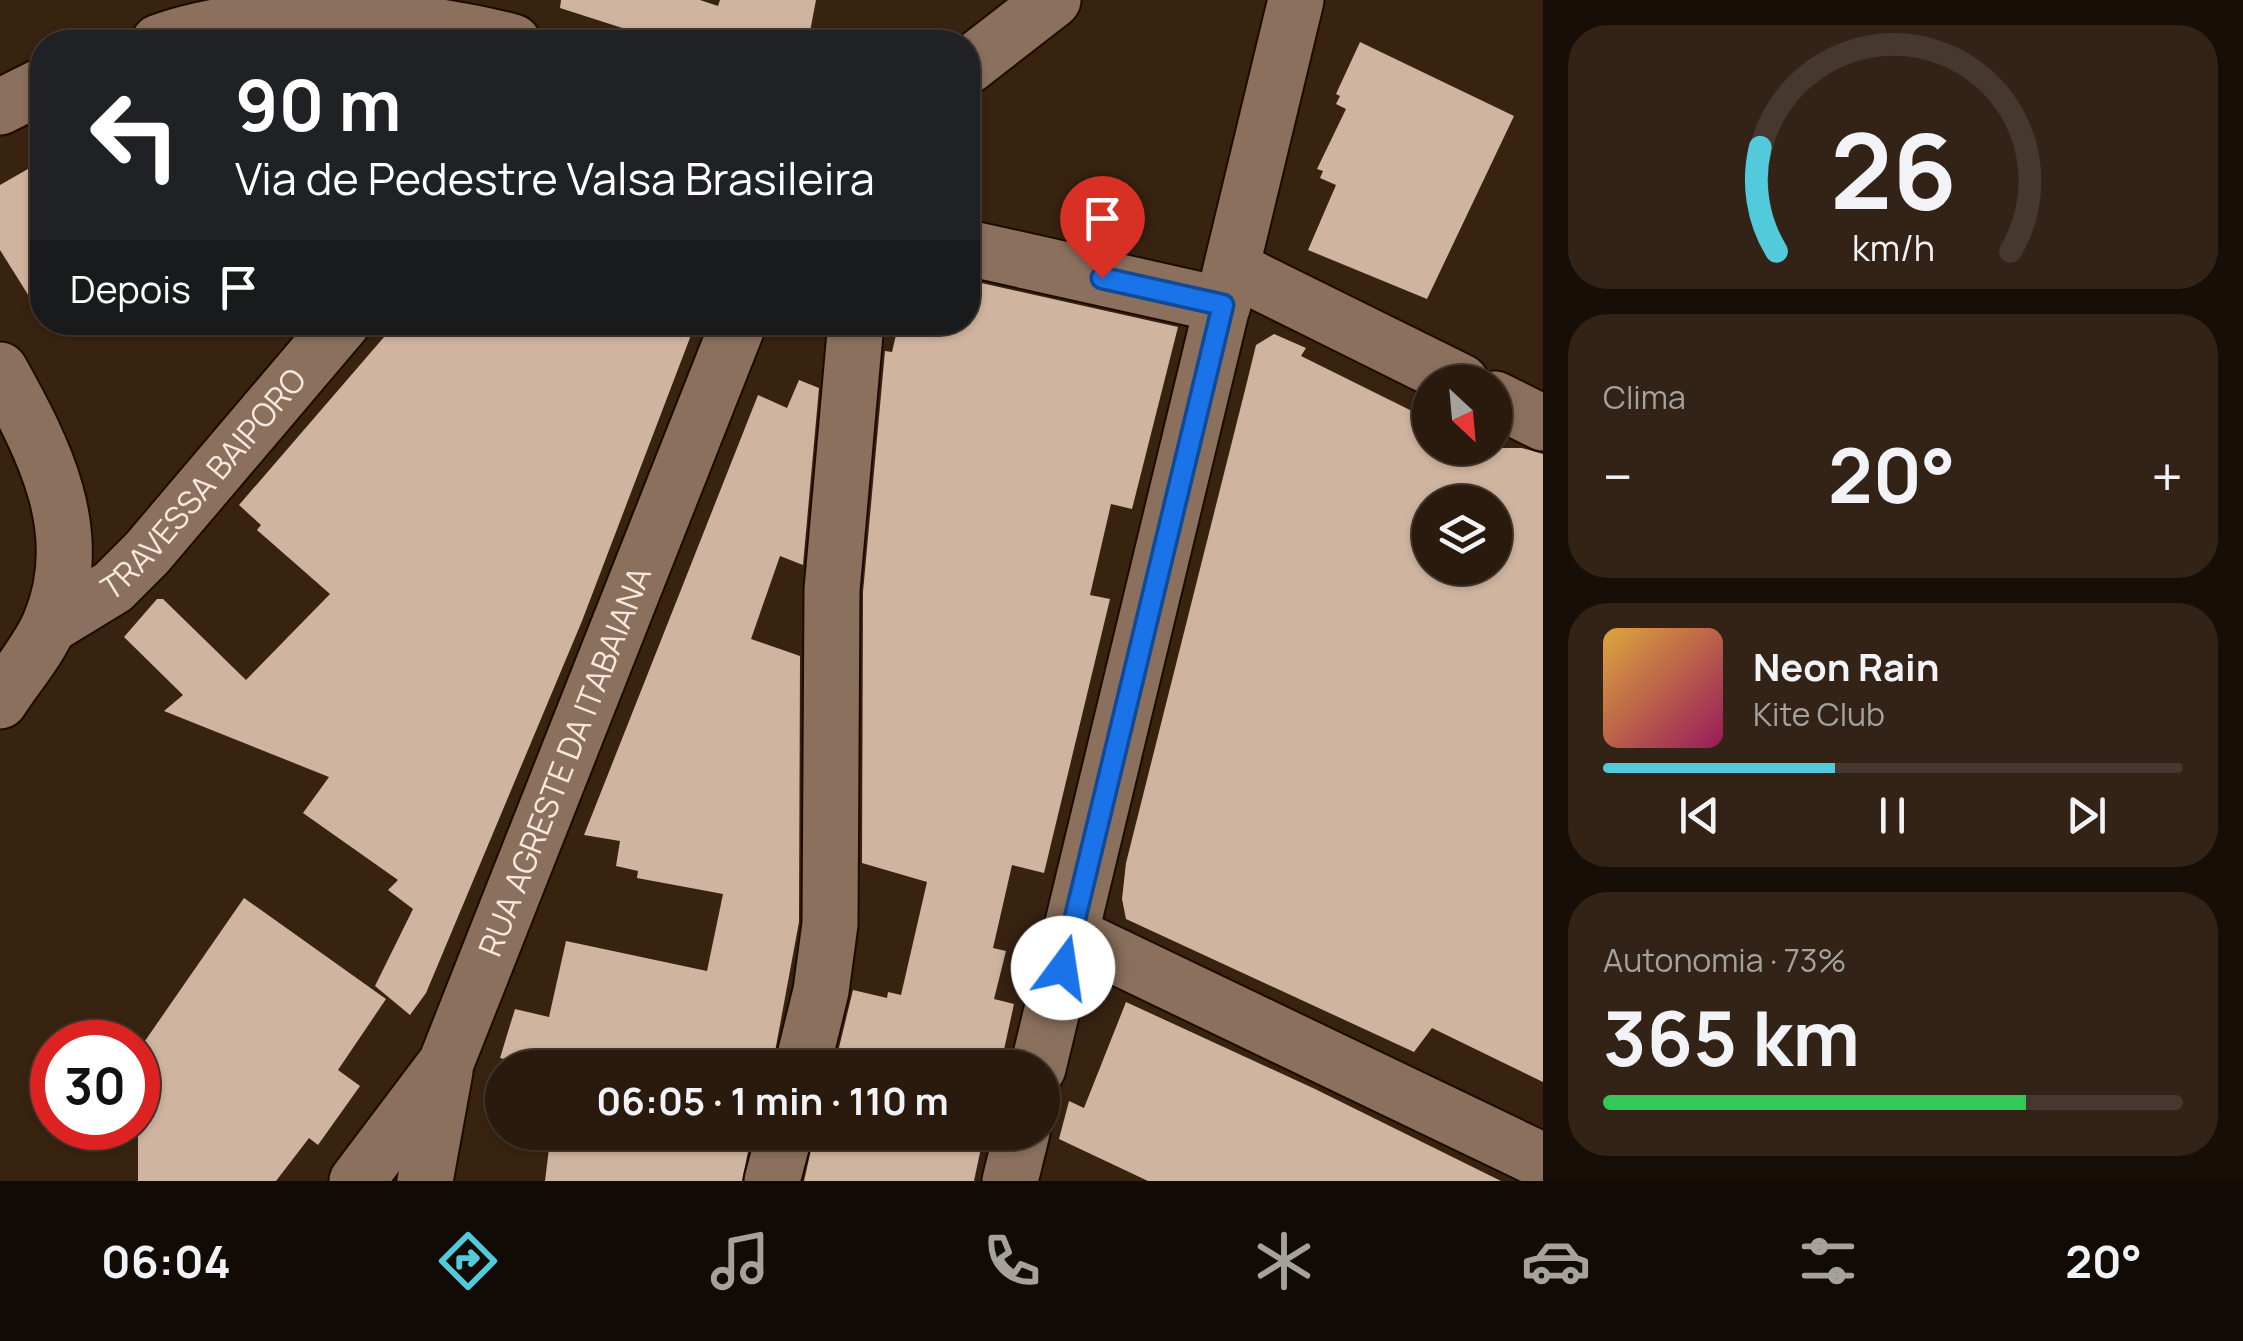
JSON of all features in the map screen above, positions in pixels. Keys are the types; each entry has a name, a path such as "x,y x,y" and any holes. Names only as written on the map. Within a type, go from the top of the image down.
{"street":[{"path":"980,57 1053,0"},
{"path":"1043,1050 1296,0"},
{"path":"206,30 328,17 484,24"},
{"path":"0,108 30,92"},
{"path":"980,250 1228,287 1419,365"},
{"name":"TRAVESSA BAIPORO","path":"49,626 113,587 147,553 332,335"},
{"name":"RUA AGRESTE DA ITABAIANA","path":"357,1181 446,1063 734,335"},
{"path":"806,1050 821,991 830,924 832,590 855,335"},
{"path":"0,370 47,463 62,509 68,550 49,626 0,700"},
{"path":"1512,408 1543,423"},
{"path":"1072,935 1543,1162"},
{"path":"425,1181 446,1063"},
{"path":"772,1181 780,1150"},
{"path":"1010,1181 1018,1150"}],"building":[{"path":"561,0 700,0 718,6 720,0 816,0 810,30 629,30 560,8"},
{"path":"1360,42 1514,116 1427,299 1308,250 1336,185 1320,178 1323,171 1317,169 1346,109 1336,104 1340,96 1336,94"},
{"path":"30,168 30,298 0,250 0,185"},
{"path":"980,283 1178,327 1132,509 1111,504 1090,595 1110,599 1044,873 1012,865 993,948 1006,951 994,999 1014,1004 1004,1050 838,1050 853,990 887,998 888,992 901,995 927,882 862,863 863,592 885,351 892,352 896,335 980,335"},
{"path":"1274,334 1306,348 1301,356 1412,411 1412,465 1512,465 1512,448 1543,454 1543,1082 1432,1028 1414,1052 1126,919 1122,899 1126,863 1256,345"},
{"path":"386,335 691,335 582,621 426,993 410,1015 375,986 413,909 388,890 398,880 303,813 329,777 164,711 183,695 124,637 157,599 163,599 246,680 330,594 257,530 261,525 239,505"},
{"path":"799,380 819,388 803,565 780,556 751,639 800,656 799,922 775,1050 502,1050 515,1009 549,1017 566,941 707,971 723,894 637,878 638,871 616,866 620,841 584,835 758,395 787,408"},
{"path":"244,898 386,999 338,1070 360,1086 318,1145 309,1138 276,1181 138,1181 138,1150 160,1150 159,1020"},
{"path":"1126,1002 1501,1181 1148,1181 1060,1139 1069,1101 1084,1108"},
{"path":"549,1150 748,1150 742,1181 545,1181"},
{"path":"811,1150 981,1150 974,1181 804,1181"}],"route":[{"path":"1063,968 1223,305 1102,278"}]}
